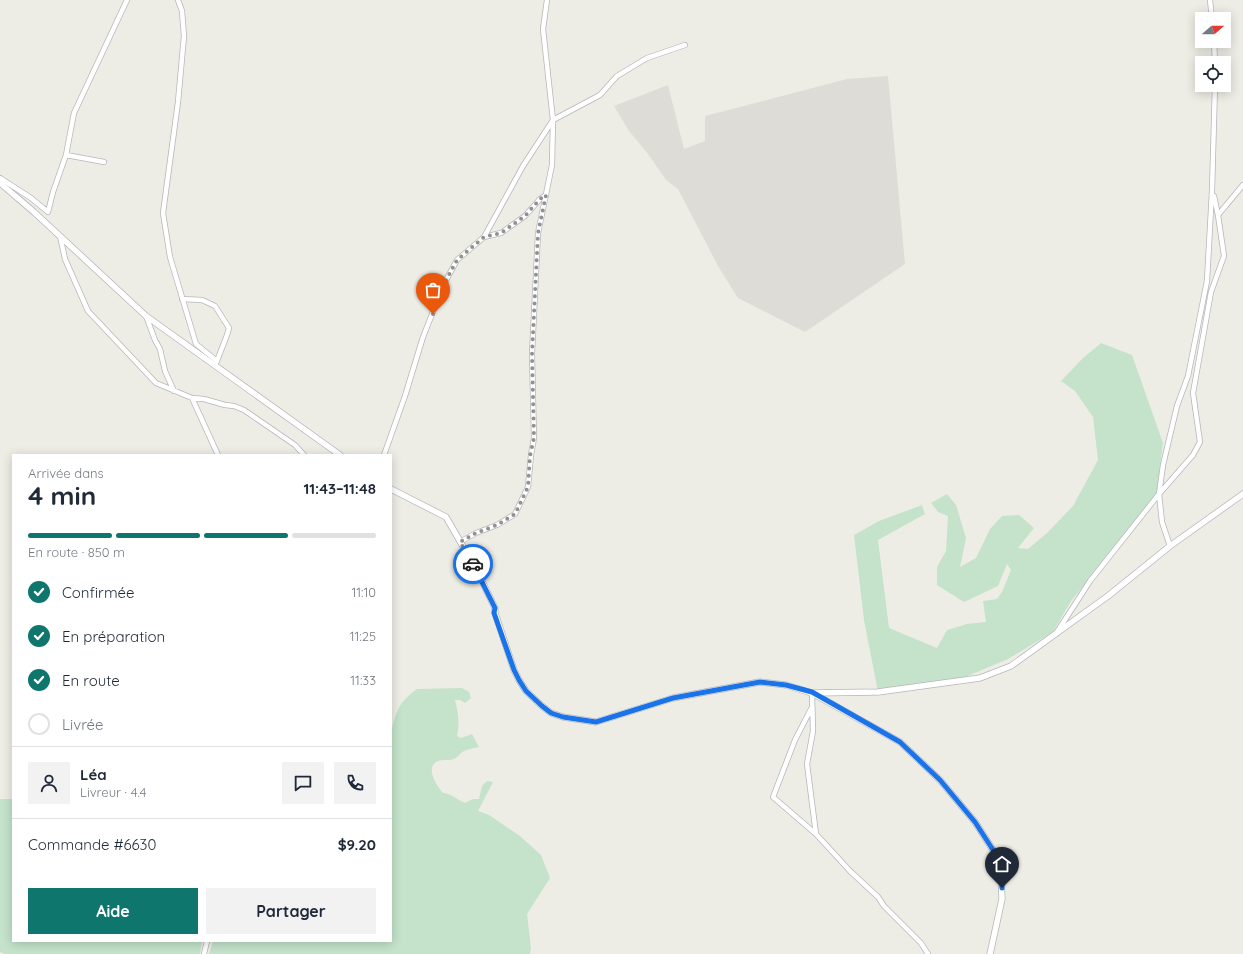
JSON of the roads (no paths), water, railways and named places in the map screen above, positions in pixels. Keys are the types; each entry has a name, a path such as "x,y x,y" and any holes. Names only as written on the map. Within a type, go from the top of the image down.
{"street":[{"path":"0,178 31,198 48,212 53,192 66,155 74,114 127,0"},
{"path":"178,0 182,11 184,36 178,102 163,213 170,257 196,344 216,363"},
{"path":"460,542 476,533 497,525 515,514 528,487 530,456 534,438 532,354 538,233 552,165 553,120 543,29 547,0"},
{"path":"1210,0 1211,12"},
{"path":"384,454 405,396 423,337 444,284 457,260 484,237 523,166 553,120 600,95 618,76 648,58 685,45"},
{"path":"1170,546 1162,522 1159,494 1163,465 1177,406 1188,376 1207,281 1212,191 1215,92"},
{"path":"66,155 104,162"},
{"path":"0,183 60,236 146,316 216,363 339,454"},
{"path":"1218,215 1243,185"},
{"path":"1057,632 1090,581 1159,494 1193,455 1200,442 1193,393 1211,292 1224,256 1218,215 1212,191"},
{"path":"484,237 501,233 525,216 540,199 546,195"},
{"path":"60,236 65,259 88,311 156,383 192,398 204,399 234,406 244,410 295,445 303,454"},
{"path":"182,300 202,300 215,306 228,328 227,335 216,363"},
{"path":"146,316 160,349 166,372 174,391"},
{"path":"192,398 218,454"},
{"path":"392,490 446,517 476,570 495,608 494,613 519,680 526,691 551,713 563,717 596,722 673,698 760,682 786,685 812,692 900,742 940,780 975,822 995,853 1001,876 1002,899 990,954"},
{"path":"812,692 878,692 980,678 1011,666 1108,596 1170,546 1243,494"},
{"path":"812,692 813,731 807,764 816,834"},
{"path":"812,707 795,740 773,797 816,834 850,871 878,897 884,906 921,942 928,954"},
{"path":"204,954 207,942"}]}
